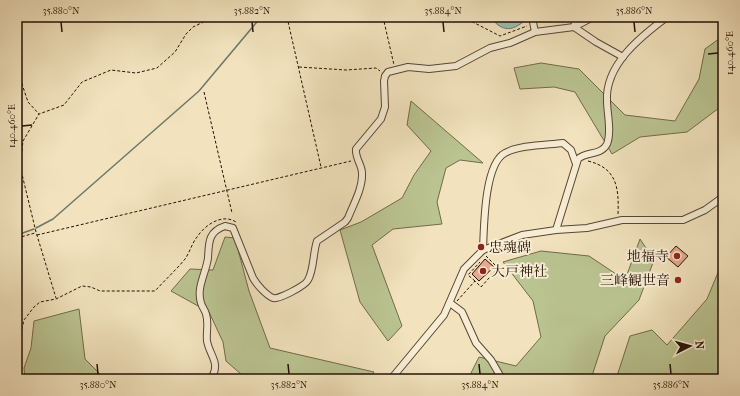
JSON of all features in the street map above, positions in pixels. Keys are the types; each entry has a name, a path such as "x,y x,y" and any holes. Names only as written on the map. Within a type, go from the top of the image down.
{"street":[{"path":"532,17 535,32"},
{"path":"574,26 576,17"},
{"path":"211,379 215,369 215,361 208,344 207,315 201,303 200,290 208,259 209,240 218,228 229,226 233,228 237,234 256,283 273,298 277,298 297,289 308,280 318,241 345,222 348,218 362,181 362,172 357,158 356,149 376,126 386,107 384,76 395,70 408,66 429,69 456,66 490,48 510,43 535,32 574,26 593,17"},
{"path":"556,230 569,194 577,161 581,156 594,154 607,143 609,135 606,97 608,82 622,57 665,17"},
{"path":"574,26 596,42 622,57"},
{"path":"484,253 489,186 493,167 504,153 514,149 563,143 571,150 577,161"},
{"path":"391,379 452,304 464,269 484,253 522,235 556,230 587,228 617,221 683,220 705,210 723,197"},
{"path":"452,304 462,312 476,343 491,360 502,379"}],"path":[{"path":"56,299 36,234 20,166 23,142 39,114 64,105 82,82 111,70 136,73 157,68 175,52 186,34 193,27 214,17"},
{"path":"288,17 322,168"},
{"path":"383,17 395,70"},
{"path":"463,17 500,36 533,24"},
{"path":"299,67 346,70 376,68 384,76"},
{"path":"17,69 28,102 39,114"},
{"path":"204,92 232,213"},
{"path":"17,238 322,168 357,158"},
{"path":"577,161 605,167 614,179 618,195 617,221"},
{"path":"17,170 20,166"},
{"path":"17,350 24,320 40,302 56,299 82,286 91,287 100,291 155,290 187,257 197,236 212,221 233,220 239,226 240,230 237,234"},
{"path":"481,261 468,275 481,287 498,268 484,253"},
{"path":"452,304 474,281"}],"green space":[{"path":"723,36 723,105 687,132 640,137 612,154 575,92 554,87 520,89 514,68 541,63 579,69 625,115 675,121 699,79 705,49"},
{"path":"411,101 483,163 460,160 446,168 437,202 442,224 393,229 372,245 402,326 388,341 360,302 340,230 361,222 402,198 414,175 431,151 407,125"},
{"path":"225,237 235,238 249,291 270,348 374,372 370,379 342,379 334,376 286,377 242,375 226,361 223,342 209,312 171,291 190,269 213,270"},
{"path":"640,239 654,260 639,300 605,336 591,379 468,379 479,357 516,366 541,337 533,301 503,262 541,251 589,256 625,280"},
{"path":"722,263 723,379 616,379 630,336 652,330 667,345 707,299"},
{"path":"79,309 85,359 105,379 25,379 24,368 31,348 34,321"}],"shaded area":[{"path":"488,17 526,17 526,20 509,29 498,25"}],"building":[{"name":"地福寺","path":"676,246 688,256 678,267 666,257"},
{"name":"大戸神社","path":"485,259 494,267 479,281 472,274"}],"waterway":[{"path":"36,228 53,219 199,91 261,17"},
{"path":"17,235 34,229"}],"place":[{"name":"忠魂碑","path":"481,247"},
{"name":"地福寺","path":"677,256"},
{"name":"大戸神社","path":"483,271"},
{"name":"三峰観世音","path":"678,280"}]}
